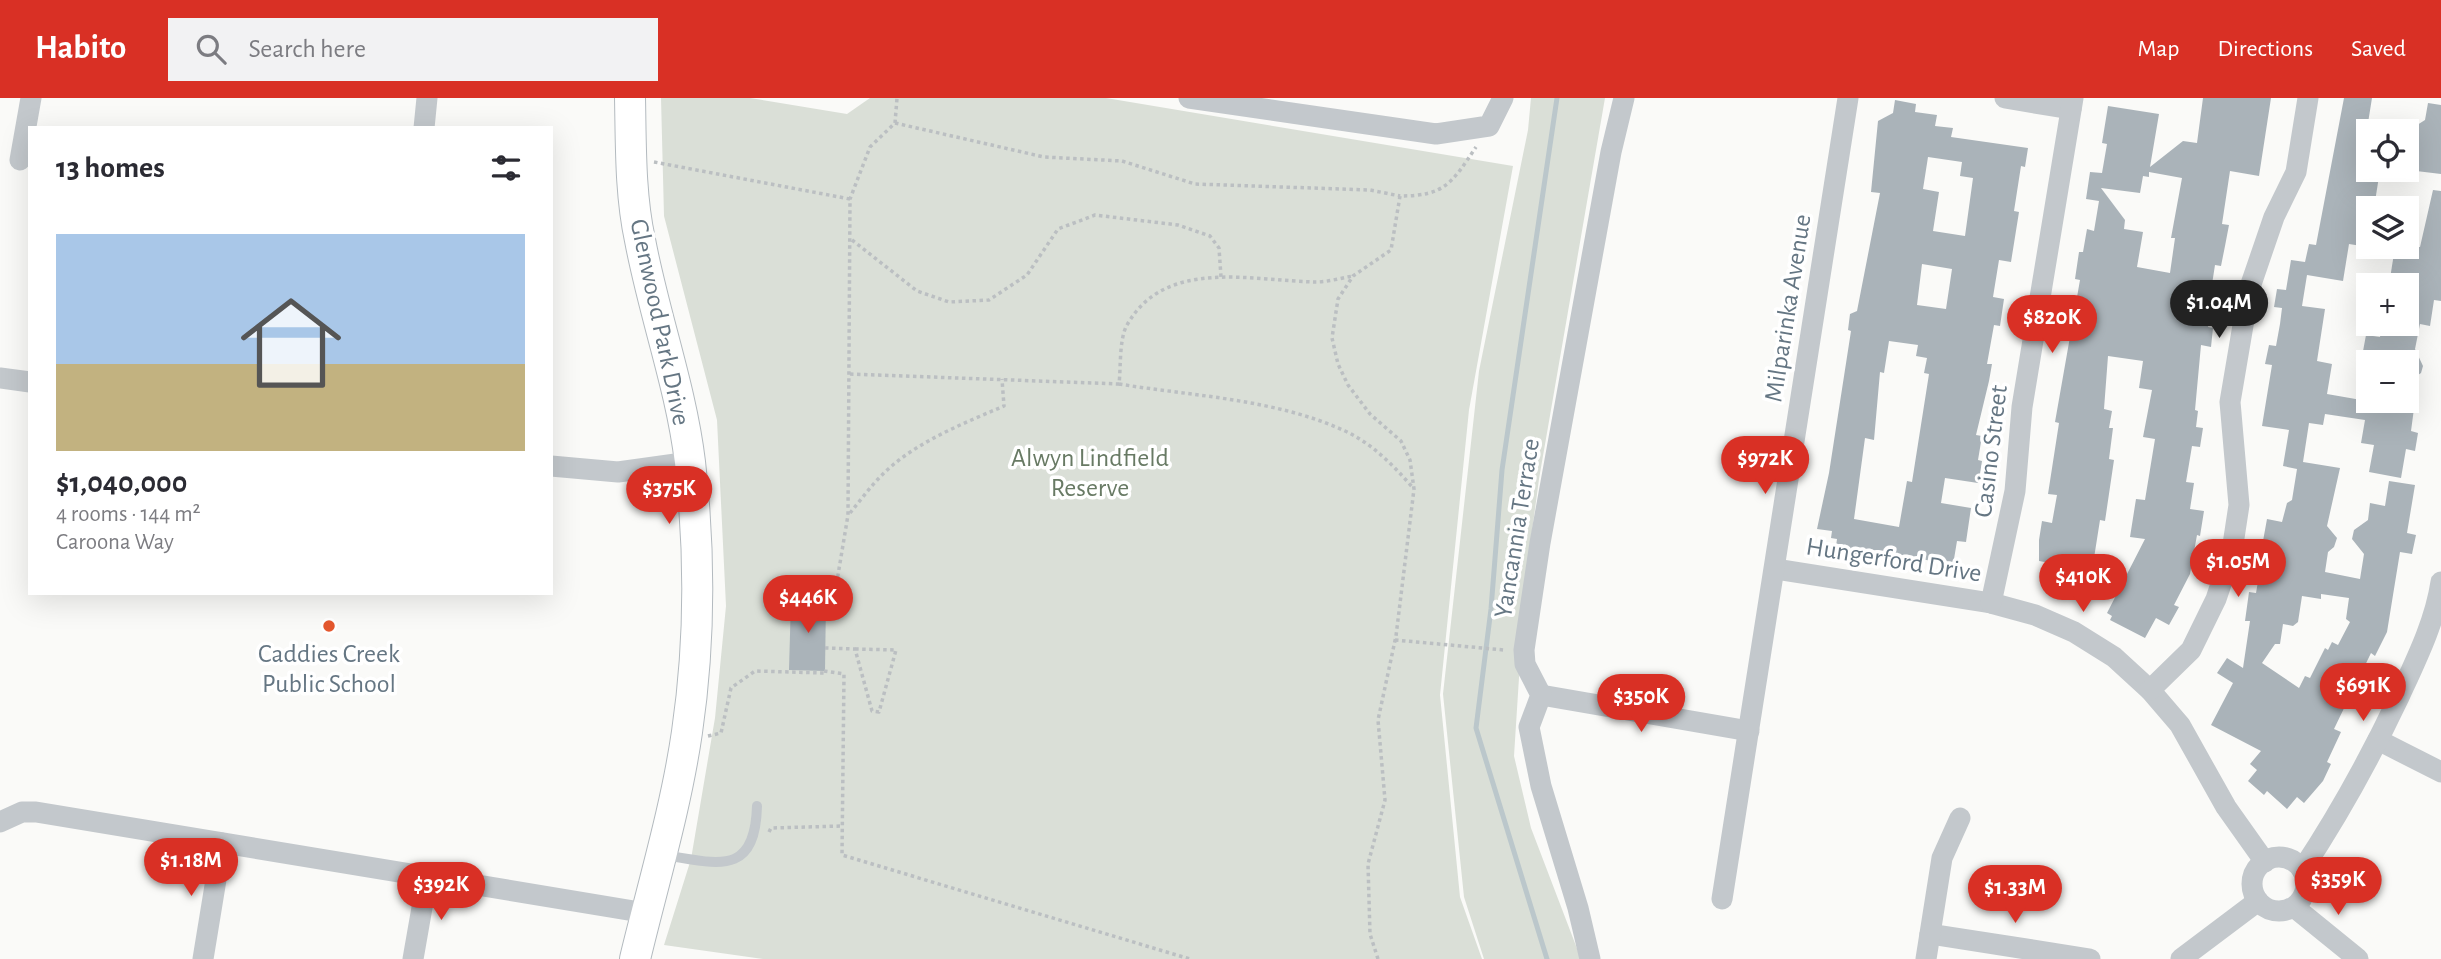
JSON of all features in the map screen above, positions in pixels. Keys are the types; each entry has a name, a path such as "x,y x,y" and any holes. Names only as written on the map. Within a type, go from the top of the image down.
{"street":[{"path":"16,160 31,98"},
{"path":"424,126 427,98"},
{"name":"Glenwood Park Drive","path":"630,98 631,158 639,237 683,419 690,463 696,583 692,685 681,765 635,959"},
{"path":"1189,98 1436,134 1489,126 1503,98"},
{"name":"Yancannia Terrace","path":"1541,695 1525,664 1524,650 1611,152 1624,98"},
{"name":"Milparinka Avenue","path":"1722,899 1848,98"},
{"path":"2005,98 2072,104"},
{"path":"2150,690 2191,650 2216,599 2232,551 2239,505 2230,402 2249,290 2274,217 2296,172 2308,98"},
{"name":"Casino Street","path":"1991,603 2015,491 2022,407 2072,104"},
{"path":"0,379 28,382"},
{"path":"553,466 618,472 690,463"},
{"name":"Hungerford Drive","path":"1775,569 1991,603 2035,615 2074,632 2115,657 2150,690 2180,725 2226,807 2265,862"},
{"path":"2294,907 2305,890 2302,870 2343,809 2378,740 2419,654 2440,592"},
{"path":"1590,959 1541,786 1529,727 1541,695 1749,731"},
{"path":"2378,740 2441,772"},
{"path":"0,822 22,812 36,812 646,913"},
{"path":"1926,959 1942,858 1960,818"},
{"path":"202,959 222,843"},
{"path":"2302,870 2288,859 2279,857 2265,862 2252,884 2258,901 2274,910 2294,907 2358,959"},
{"path":"413,959 427,878"},
{"path":"2181,959 2258,901"},
{"path":"1930,934 2090,959"}],"lane":[{"path":"660,854 731,862 746,852 757,833 757,806"}],"path":[{"path":"824,600 832,594 837,581 848,515 852,240 850,199 870,147 895,123 897,98"},
{"path":"895,123 1044,157 1122,161 1195,184 1370,190 1400,196 1428,196 1456,178 1489,126"},
{"path":"652,162 850,199"},
{"path":"1375,958 1370,934 1368,864 1385,800 1378,720 1395,640 1414,489 1410,460 1401,441 1370,414 1348,385 1338,365 1332,338 1338,299 1353,276 1391,250 1400,196"},
{"path":"852,240 917,292 949,302 989,300 1027,275 1058,229 1095,215 1178,225 1210,236 1219,248 1221,277"},
{"path":"1119,384 1126,326 1148,299 1180,281 1221,277 1320,282 1353,276"},
{"path":"850,374 1119,384 1278,410 1345,431 1387,458 1414,489"},
{"path":"848,515 882,474 911,453 960,424 1004,406 1002,379"},
{"path":"1395,640 1496,650"},
{"path":"825,648 896,650 879,712 872,711 855,649"},
{"path":"702,735 721,733 731,688 755,671 844,674 842,855 1190,959"}],"green space":[{"name":"Alwyn Lindfield Reserve","path":"661,98 750,98 847,114 870,98 1106,98 1513,166 1469,410 1440,695 1460,897 1482,959 763,959 664,945 691,859 715,718 726,606 717,420 664,216"},
{"path":"1531,98 1605,98 1539,479 1525,584 1514,756 1531,828 1581,959 1484,959 1464,897 1443,694 1479,371 1528,130"}],"building":[{"path":"2203,98 2271,98 2259,176 2230,171 2222,224 2229,225 2221,266 2215,265 2208,310 2211,311 2208,327 2213,328 2211,347 2201,345 2195,410 2198,411 2196,427 2203,428 2200,447 2192,446 2186,482 2194,483 2190,509 2204,511 2200,536 2197,535 2190,574 2174,605 2179,607 2169,625 2156,618 2145,638 2110,620 2112,616 2107,613 2145,539 2130,537 2136,499 2145,500 2155,439 2143,437 2152,390 2139,388 2143,361 2108,356 2104,409 2112,411 2109,459 2114,460 2105,521 2100,520 2094,558 2099,559 2094,591 2047,585 2050,563 2039,561 2039,540 2042,521 2052,523 2057,495 2048,494 2059,423 2055,422 2080,280 2075,279 2079,252 2083,252 2087,229 2094,231 2099,201 2086,199 2090,172 2102,173 2107,144 2102,143 2108,106 2159,114 2150,167 2183,141 2197,143","holes":["2149,172 2182,178 2171,238 2175,238 2170,273 2137,267 2143,232 2124,229 2125,220 2101,188 2140,193 2143,176 2149,177"]},
{"path":"2344,98 2372,98 2369,119 2356,119 2356,182 2378,182 2376,196 2356,196 2356,245 2349,244 2343,281 2307,275 2302,306 2325,309 2317,361 2332,364 2327,394 2356,399 2356,413 2413,413 2411,431 2418,433 2415,451 2406,449 2401,478 2369,472 2374,445 2361,443 2365,420 2325,414 2323,425 2309,423 2303,462 2340,468 2327,526 2337,538 2334,547 2328,552 2325,572 2360,579 2364,554 2352,539 2354,530 2368,520 2370,503 2385,506 2389,481 2415,485 2407,533 2416,535 2412,554 2400,552 2387,632 2375,656 2371,653 2356,684 2362,687 2354,705 2347,702 2334,729 2341,732 2327,762 2331,764 2323,781 2304,803 2297,797 2287,809 2267,791 2264,795 2248,781 2257,770 2250,764 2261,751 2211,725 2233,683 2217,673 2227,658 2243,668 2250,621 2245,621 2249,592 2256,593 2260,570 2267,571 2271,542 2263,541 2267,519 2282,522 2287,503 2292,500 2297,469 2283,466 2289,430 2262,426 2272,365 2265,364 2269,345 2276,346 2280,324 2282,308 2274,307 2277,289 2286,290 2291,260 2305,262 2309,244 2316,245","holes":["2321,594 2349,598 2346,619 2350,622 2338,645 2332,642 2328,650 2325,648 2310,678 2305,676 2299,688 2262,663 2275,644 2280,644 2283,624 2293,626 2298,622 2302,596 2321,599"]},
{"path":"1895,100 1916,104 1915,112 1937,115 1935,126 1953,128 1951,137 2028,148 2025,167 2021,166 2014,211 2019,212 2011,262 1999,260 1993,297 2004,299 2000,326 1994,325 1987,364 1992,364 1976,435 1982,436 1978,460 1982,461 1979,480 1978,483 1945,478 1941,503 1971,508 1966,542 1957,541 1953,565 1873,550 1872,557 1851,553 1850,549 1836,546 1837,539 1831,538 1832,531 1817,529 1829,473 1851,331 1848,330 1850,314 1857,311 1880,193 1871,192 1878,121 1893,113","holes":["1928,157 1962,162 1960,176 1973,178 1965,236 1933,231 1939,192 1923,189","1922,264 1952,269 1946,309 1917,305","1889,341 1918,345 1916,356 1927,358 1924,373 1929,374 1912,482 1907,481 1899,527 1854,519 1865,438 1874,440 1880,372 1884,373"]},
{"path":"2428,103 2441,105 2441,174 2419,171 2419,124 2425,120"},
{"path":"2433,190 2441,191 2441,301 2434,300 2430,326 2420,324 2419,329 2419,273 2391,273 2393,259 2419,259"},
{"path":"2366,336 2418,336 2415,350 2363,350"},
{"path":"2419,358 2423,366 2419,374"},
{"path":"791,599 826,600 825,671 789,670"}],"waterway":[{"path":"1547,959 1476,728 1491,609 1502,470 1557,98"}],"place":[{"name":"Caddies Creek Public School","path":"329,626"}]}
